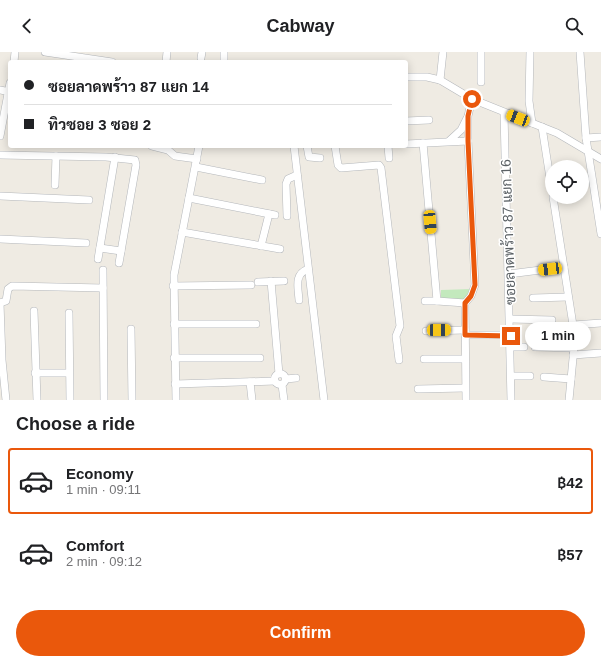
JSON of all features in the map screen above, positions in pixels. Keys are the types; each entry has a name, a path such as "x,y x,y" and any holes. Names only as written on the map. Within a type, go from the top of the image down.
{"street":[{"path":"45,52 99,60"},
{"path":"440,80 443,52"},
{"path":"480,82 481,52"},
{"path":"530,52 529,95 532,123"},
{"path":"580,52 586,138 601,234"},
{"path":"408,77 428,77 440,80 472,99 542,127 575,143 601,159"},
{"path":"0,136 8,97"},
{"path":"466,400 465,303 471,296 475,285 468,141 468,116 472,99"},
{"name":"ซอยลาดพร้าว 87 แยก 16","path":"504,113 511,336 511,400"},
{"path":"449,141 461,130 468,116"},
{"path":"408,121 429,120"},
{"path":"542,127 547,160"},
{"path":"586,138 601,137"},
{"path":"408,144 468,141"},
{"path":"423,143 437,301"},
{"path":"160,148 168,150 175,156 197,159"},
{"path":"176,400 174,358 174,269 199,148"},
{"path":"294,148 324,400"},
{"path":"307,148 309,156 320,158"},
{"path":"335,148 338,165 341,168 379,165 381,168 400,326 396,336 399,360"},
{"path":"388,148 389,158"},
{"path":"0,155 115,157 133,159 136,162 119,263"},
{"path":"55,185 56,156"},
{"path":"98,259 115,157"},
{"path":"196,167 262,180"},
{"path":"288,216 286,184 288,179 297,175"},
{"path":"0,196 89,200"},
{"path":"189,198 272,214 262,246"},
{"path":"554,204 573,325 574,351 570,400"},
{"path":"182,232 280,249"},
{"path":"0,239 86,243"},
{"path":"100,248 121,251"},
{"path":"509,274 564,267"},
{"path":"299,300 298,276 300,272 308,269"},
{"path":"103,270 104,400"},
{"path":"173,286 254,284 271,281 284,281"},
{"path":"271,281 279,374 275,381"},
{"path":"6,400 2,360 0,303 6,301 8,289 12,286 103,288"},
{"path":"533,298 568,297"},
{"path":"425,301 465,303"},
{"path":"34,311 36,400"},
{"path":"69,313 70,400"},
{"path":"510,319 552,320"},
{"path":"573,325 601,323"},
{"path":"174,324 256,324"},
{"path":"131,329 132,400"},
{"path":"426,331 465,332 511,336"},
{"path":"511,347 524,346"},
{"path":"535,347 601,353"},
{"path":"174,358 260,358"},
{"path":"424,359 465,359"},
{"path":"35,373 69,373"},
{"path":"279,374 284,375 284,400"},
{"path":"511,376 530,376"},
{"path":"544,377 571,379"},
{"path":"175,384 275,381 278,384 296,378"},
{"path":"250,382 252,400"},
{"path":"418,389 466,388"}],"green space":[{"path":"472,289 467,299 441,299 441,290"}],"route":[{"path":"472,99 468,116 468,141 475,285 474,291 465,303 465,335 511,336"}]}
